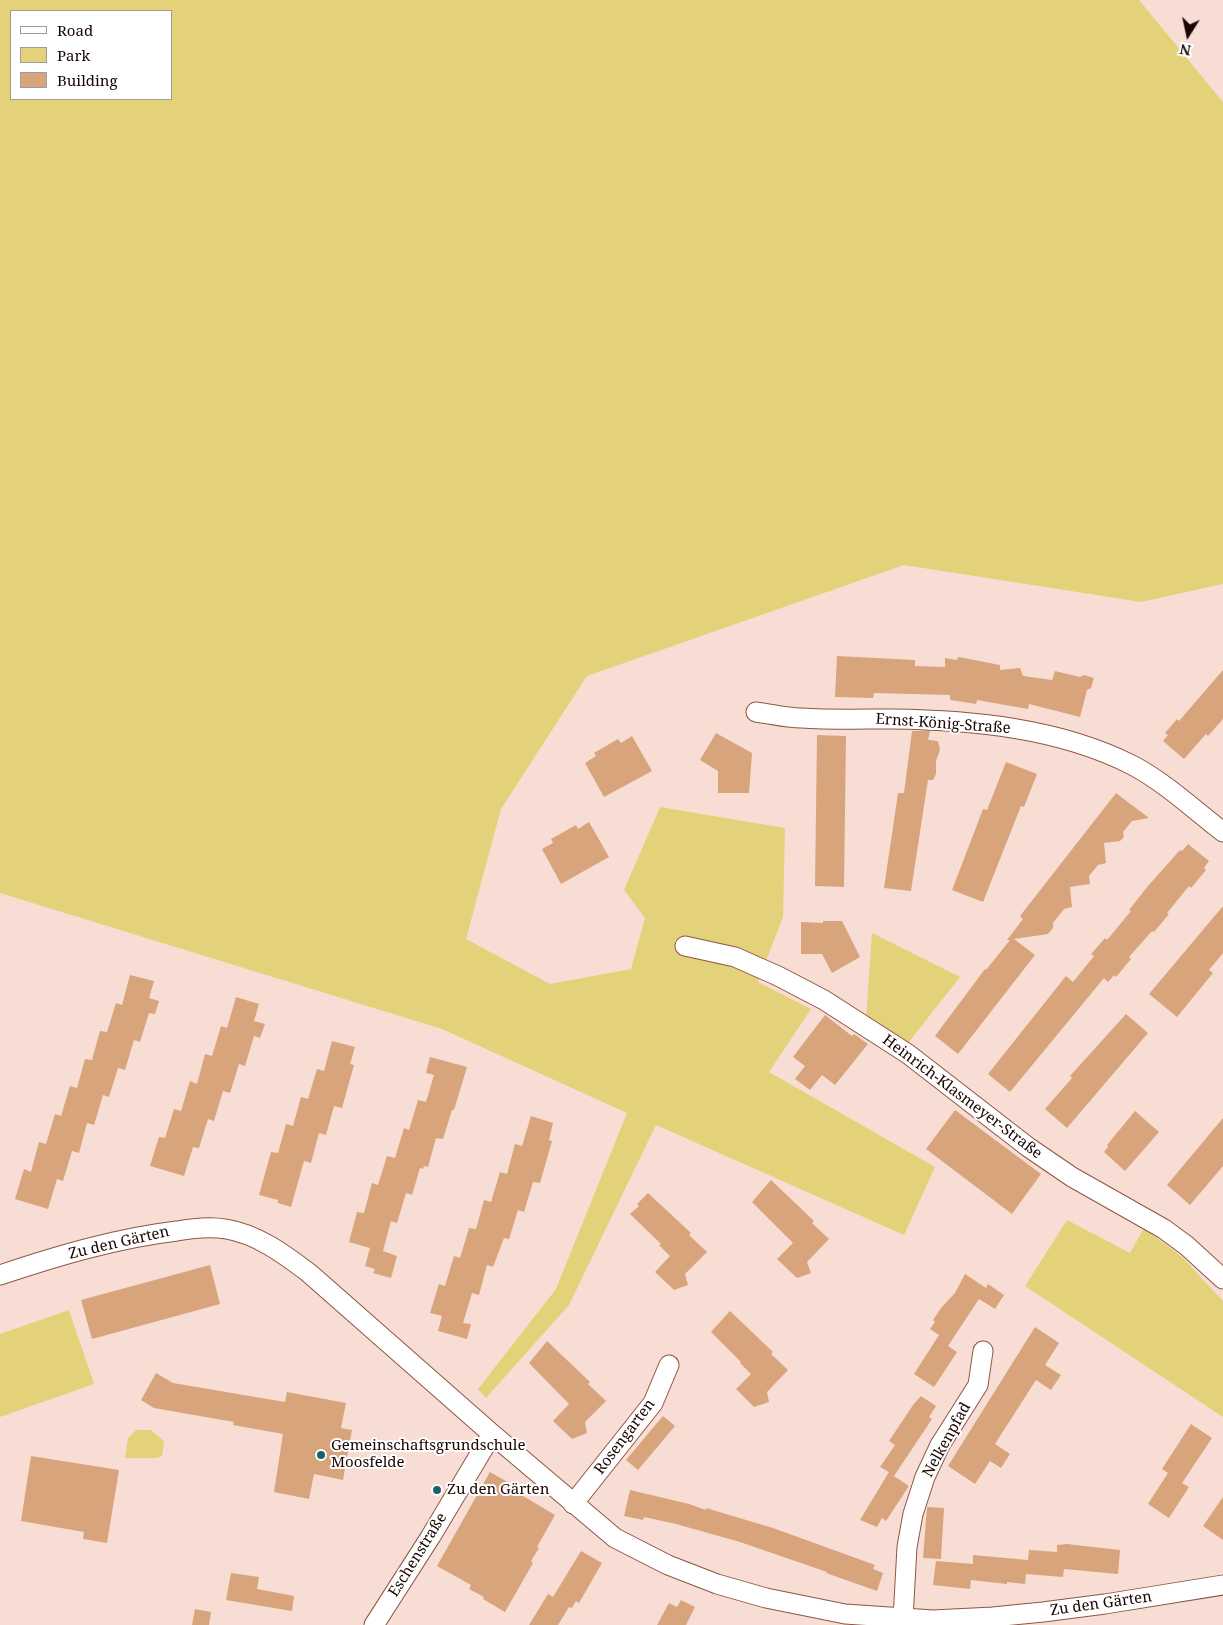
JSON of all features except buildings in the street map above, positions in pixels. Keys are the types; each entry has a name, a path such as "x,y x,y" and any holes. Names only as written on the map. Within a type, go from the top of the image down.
{"street":[{"name":"Ernst-König-Straße","path":"756,712 799,718 894,719 968,723 1014,728 1061,739 1097,750 1146,773 1172,790 1223,832"},
{"name":"Heinrich-Klasmeyer-Straße","path":"685,946 735,957 778,976 824,1000 908,1054 1041,1156 1079,1181 1164,1229 1187,1246 1223,1279"},
{"name":"Zu den Gärten","path":"0,1275 45,1260 155,1233 205,1227 227,1229 255,1238 281,1252 309,1273 492,1434 615,1538 668,1565 717,1584 806,1608 845,1614 904,1619 933,1620 993,1617 1105,1604 1223,1585"},
{"name":"Nelkenpfad","path":"904,1619 907,1547 913,1514 925,1476 940,1446 978,1385 982,1351"},
{"name":"Rosengarten","path":"573,1504 653,1403 669,1365"},
{"name":"Eschenstraße","path":"374,1625 431,1536 492,1434"}],"green space":[{"path":"0,0 1139,0 1223,102 1223,584 1141,602 904,565 587,676 501,809 466,939 550,984 631,969 645,918 624,890 660,807 785,828 783,917 758,982 811,1009 769,1072 935,1167 904,1235 656,1125 569,1305 486,1398 478,1389 556,1289 627,1113 442,1029 0,893"},
{"path":"872,933 960,977 908,1043 866,1018"},
{"path":"1067,1220 1130,1253 1144,1228 1182,1257 1223,1301 1223,1417 1025,1286"},
{"path":"69,1310 94,1384 0,1417 0,1334"},
{"path":"136,1430 151,1430 164,1441 162,1456 157,1458 125,1458 128,1438"}],"place":[{"name":"Gemeinschaftsgrundschule Moosfelde","path":"321,1455"},
{"name":"Zu den Gärten","path":"437,1490"}]}
